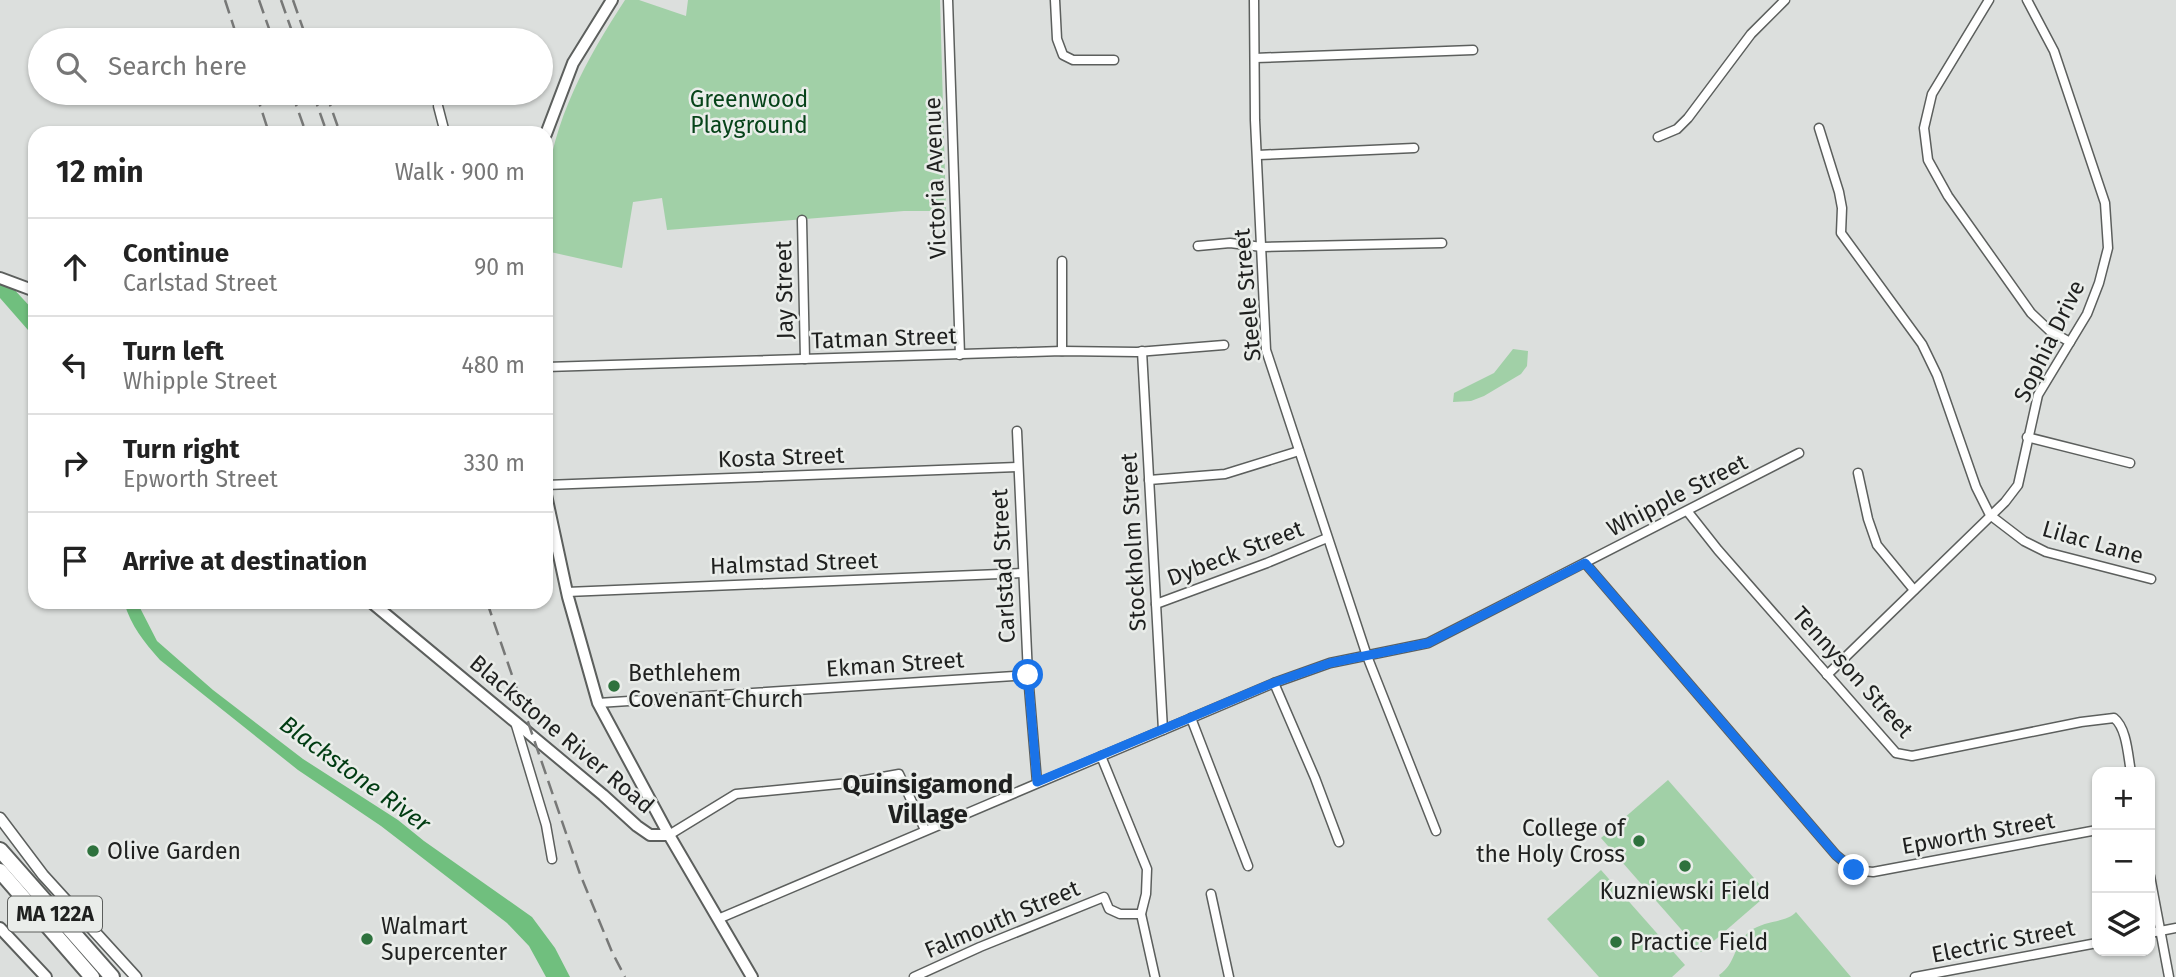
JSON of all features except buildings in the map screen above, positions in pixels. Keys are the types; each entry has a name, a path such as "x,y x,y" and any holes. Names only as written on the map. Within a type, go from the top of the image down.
{"highway":[{"name":"MA 122A","path":"0,850 112,977"},
{"name":"MA 122A","path":"0,871 78,977"},
{"path":"13,887 92,977"}],"main road":[{"path":"549,126 573,63 612,0"},
{"path":"0,278 28,288"},
{"path":"553,527 567,592 598,703 669,835"},
{"name":"Blackstone River Road","path":"382,609 637,826 650,835 669,835 752,977"},
{"path":"0,928 46,977"}],"street":[{"name":"Victoria Avenue","path":"948,0 960,355"},
{"path":"1055,0 1057,39 1063,55 1073,60 1114,61"},
{"name":"Steele Street","path":"1254,0 1266,350 1367,656 1436,831"},
{"path":"1658,137 1677,130 1751,34 1786,0"},
{"path":"1989,0 1933,94 1924,128 1928,160 1948,196 2031,313 2050,331 2070,342"},
{"name":"Sophia Drive","path":"1827,675 2018,485 2038,395 2087,314 2099,283 2108,248 2105,203 2054,51 2027,0"},
{"path":"1255,58 1473,50"},
{"path":"438,106 443,126"},
{"path":"1819,128 1839,192 1842,208 1840,233 1922,344 1937,376 1976,487 1990,514"},
{"path":"1258,155 1414,148"},
{"name":"Jay Street","path":"802,220 805,359"},
{"path":"1198,246 1230,243 1262,247 1442,243"},
{"path":"1062,261 1062,351"},
{"name":"Tatman Street","path":"553,367 1062,351 1142,351 1224,345"},
{"name":"Stockholm Street","path":"1142,351 1163,730"},
{"name":"Carlstad Street","path":"1017,431 1028,675 1037,782"},
{"path":"2027,438 2130,463"},
{"path":"1149,480 1225,474 1299,451"},
{"name":"Whipple Street","path":"718,919 1273,683 1330,663 1428,643 1799,453"},
{"name":"Kosta Street","path":"553,485 1017,467"},
{"path":"1858,473 1877,545 1914,590"},
{"name":"Tennyson Street","path":"1688,512 1718,550 1896,753 1903,756 2106,718 2117,720 2122,729 2130,767"},
{"name":"Lilac Lane","path":"1990,514 2024,541 2046,552 2151,579"},
{"name":"Dybeck Street","path":"1156,604 1327,538"},
{"name":"Epworth Street","path":"1585,563 1836,855 1854,870 1873,872 2092,831"},
{"name":"Halmstad Street","path":"567,592 1023,573"},
{"name":"Ekman Street","path":"598,703 1028,675"},
{"path":"1273,683 1315,778 1339,842"},
{"path":"1191,718 1248,866"},
{"path":"515,722 546,825 552,859"},
{"path":"1101,756 1147,869 1146,894 1141,914 1155,977"},
{"path":"669,835 737,794 849,783 900,774 925,830"},
{"path":"0,818 43,875 136,977"},
{"path":"2153,893 2169,977"},
{"path":"1211,894 1229,977"},
{"name":"Falmouth Street","path":"914,977 1104,897 1109,909 1120,914 1141,914"},
{"path":"2155,932 2176,928"},
{"name":"Electric Street","path":"1915,977 2092,944"}],"green space":[{"name":"Greenwood Playground","path":"625,0 639,0 686,16 688,0 940,0 946,211 904,211 667,230 662,198 633,202 622,268 553,253 553,153 564,115 597,44"},
{"path":"1513,349 1528,351 1527,366 1521,374 1484,396 1471,401 1453,402 1454,393 1494,373"},
{"name":"Kuzniewski Field","path":"1668,780 1768,894 1701,952 1601,838"},
{"name":"Practice Field","path":"1601,870 1685,965 1672,977 1599,977 1547,919"},
{"path":"1796,912 1851,977 1720,977 1750,931 1792,916"}],"shaded area":[{"path":"0,274 28,304 28,330 0,298"},
{"path":"126,609 141,609 157,641 213,690 303,759 398,820 532,917 555,948 570,977 546,977 529,946 507,923 381,826 298,770 160,660 130,619"}],"railway":[{"path":"225,0 234,28"},
{"path":"259,0 269,28"},
{"path":"281,0 291,28"},
{"path":"293,0 303,28"},
{"path":"260,105 267,126"},
{"path":"296,105 304,126"},
{"path":"317,105 325,126"},
{"path":"330,105 338,126"},
{"path":"489,609 580,874 625,977"}],"place":[{"name":"Bethlehem Covenant Church","path":"614,686"},
{"name":"College of the Holy Cross","path":"1639,841"},
{"name":"Olive Garden","path":"93,851"},
{"name":"Kuzniewski Field","path":"1685,866"},
{"name":"Walmart Supercenter","path":"367,939"},
{"name":"Practice Field","path":"1616,942"}],"district":[{"name":"Quinsigamond Village","path":"928,799"}],"route":[{"path":"1028,675 1037,782 1273,683 1330,663 1428,643 1585,563 1836,855 1854,870"}],"water label":[{"name":"Blackstone River","path":"355,774"}]}
